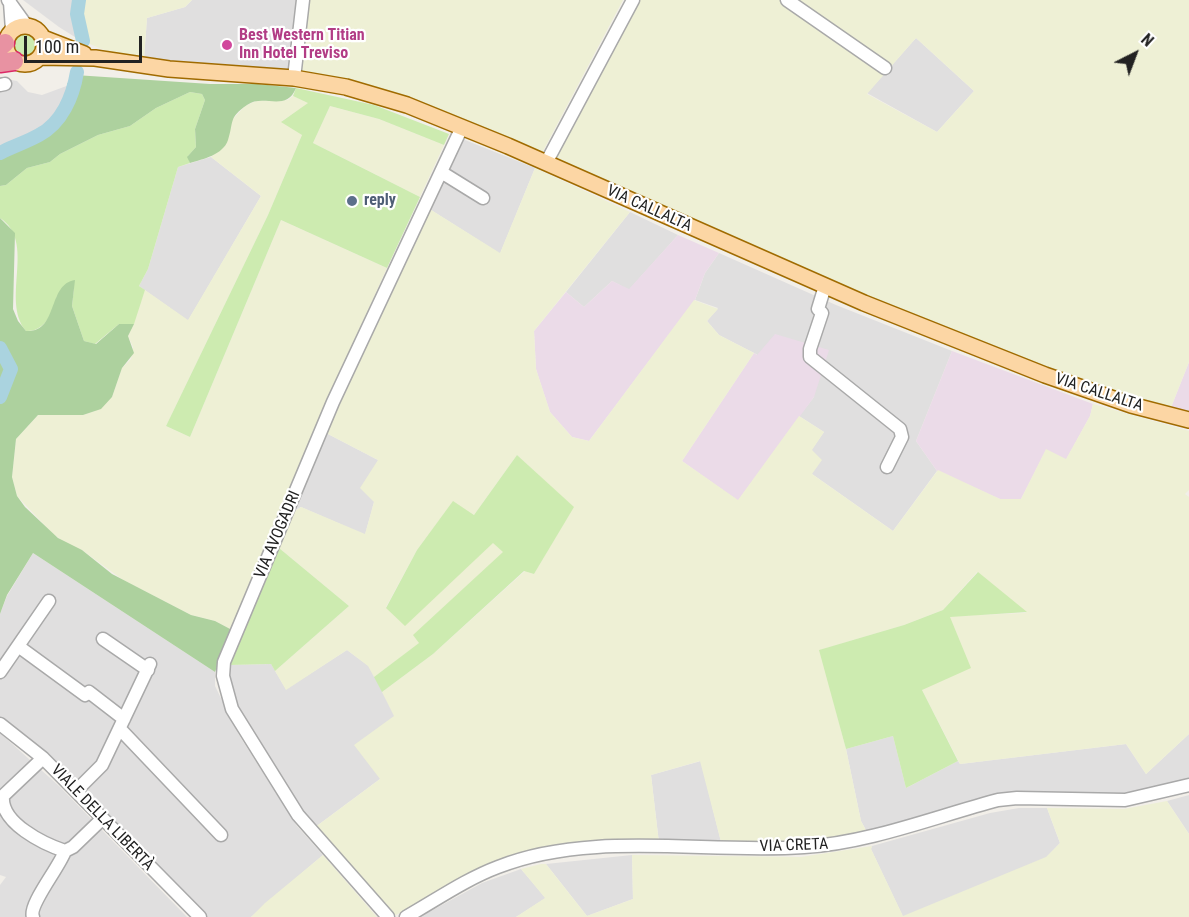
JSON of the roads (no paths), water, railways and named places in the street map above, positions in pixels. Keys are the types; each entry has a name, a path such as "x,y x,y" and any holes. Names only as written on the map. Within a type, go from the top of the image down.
{"main road":[{"path":"34,28 43,38 44,46 40,57 27,64 7,62 11,36 34,28"},
{"name":"VIA CALLALTA","path":"43,38 95,58"},
{"name":"VIA CALLALTA","path":"40,57 95,58 169,69 294,78 346,87 406,105 546,163 825,286 1045,375 1131,405 1189,420"}],"street":[{"path":"9,0 11,36"},
{"path":"294,78 303,0"},
{"path":"546,163 633,0"},
{"path":"787,0 885,68"},
{"name":"VIA AVOGADRI","path":"388,917 298,815 231,710 223,676 224,662 333,402 462,127"},
{"path":"441,172 483,198"},
{"path":"825,286 818,309 822,313 810,349 810,357 900,429 902,437 887,467"},
{"path":"0,672 49,602"},
{"path":"76,791 102,765 149,667 103,639"},
{"path":"18,646 85,695 89,692 122,724 220,836"},
{"name":"VIALE DELLA LIBERTÀ","path":"0,724 43,758 197,916"},
{"path":"43,758 3,796 3,807 26,833 65,851"},
{"name":"VIA CRETA","path":"406,917 499,867 554,853 615,848 803,848 834,844 998,800 1017,798 1125,800 1189,785"},
{"path":"33,917 32,906 57,870 65,851 73,847 102,819"}],"waterway":[{"path":"79,0 77,14 83,41"},
{"path":"0,153 39,135 54,123 65,108 73,90 77,72"},
{"path":"0,348 11,369 0,397"}],"place":[{"name":"Best Western Titian Inn Hotel Treviso","path":"227,45"},
{"name":"reply","path":"352,201"}]}
